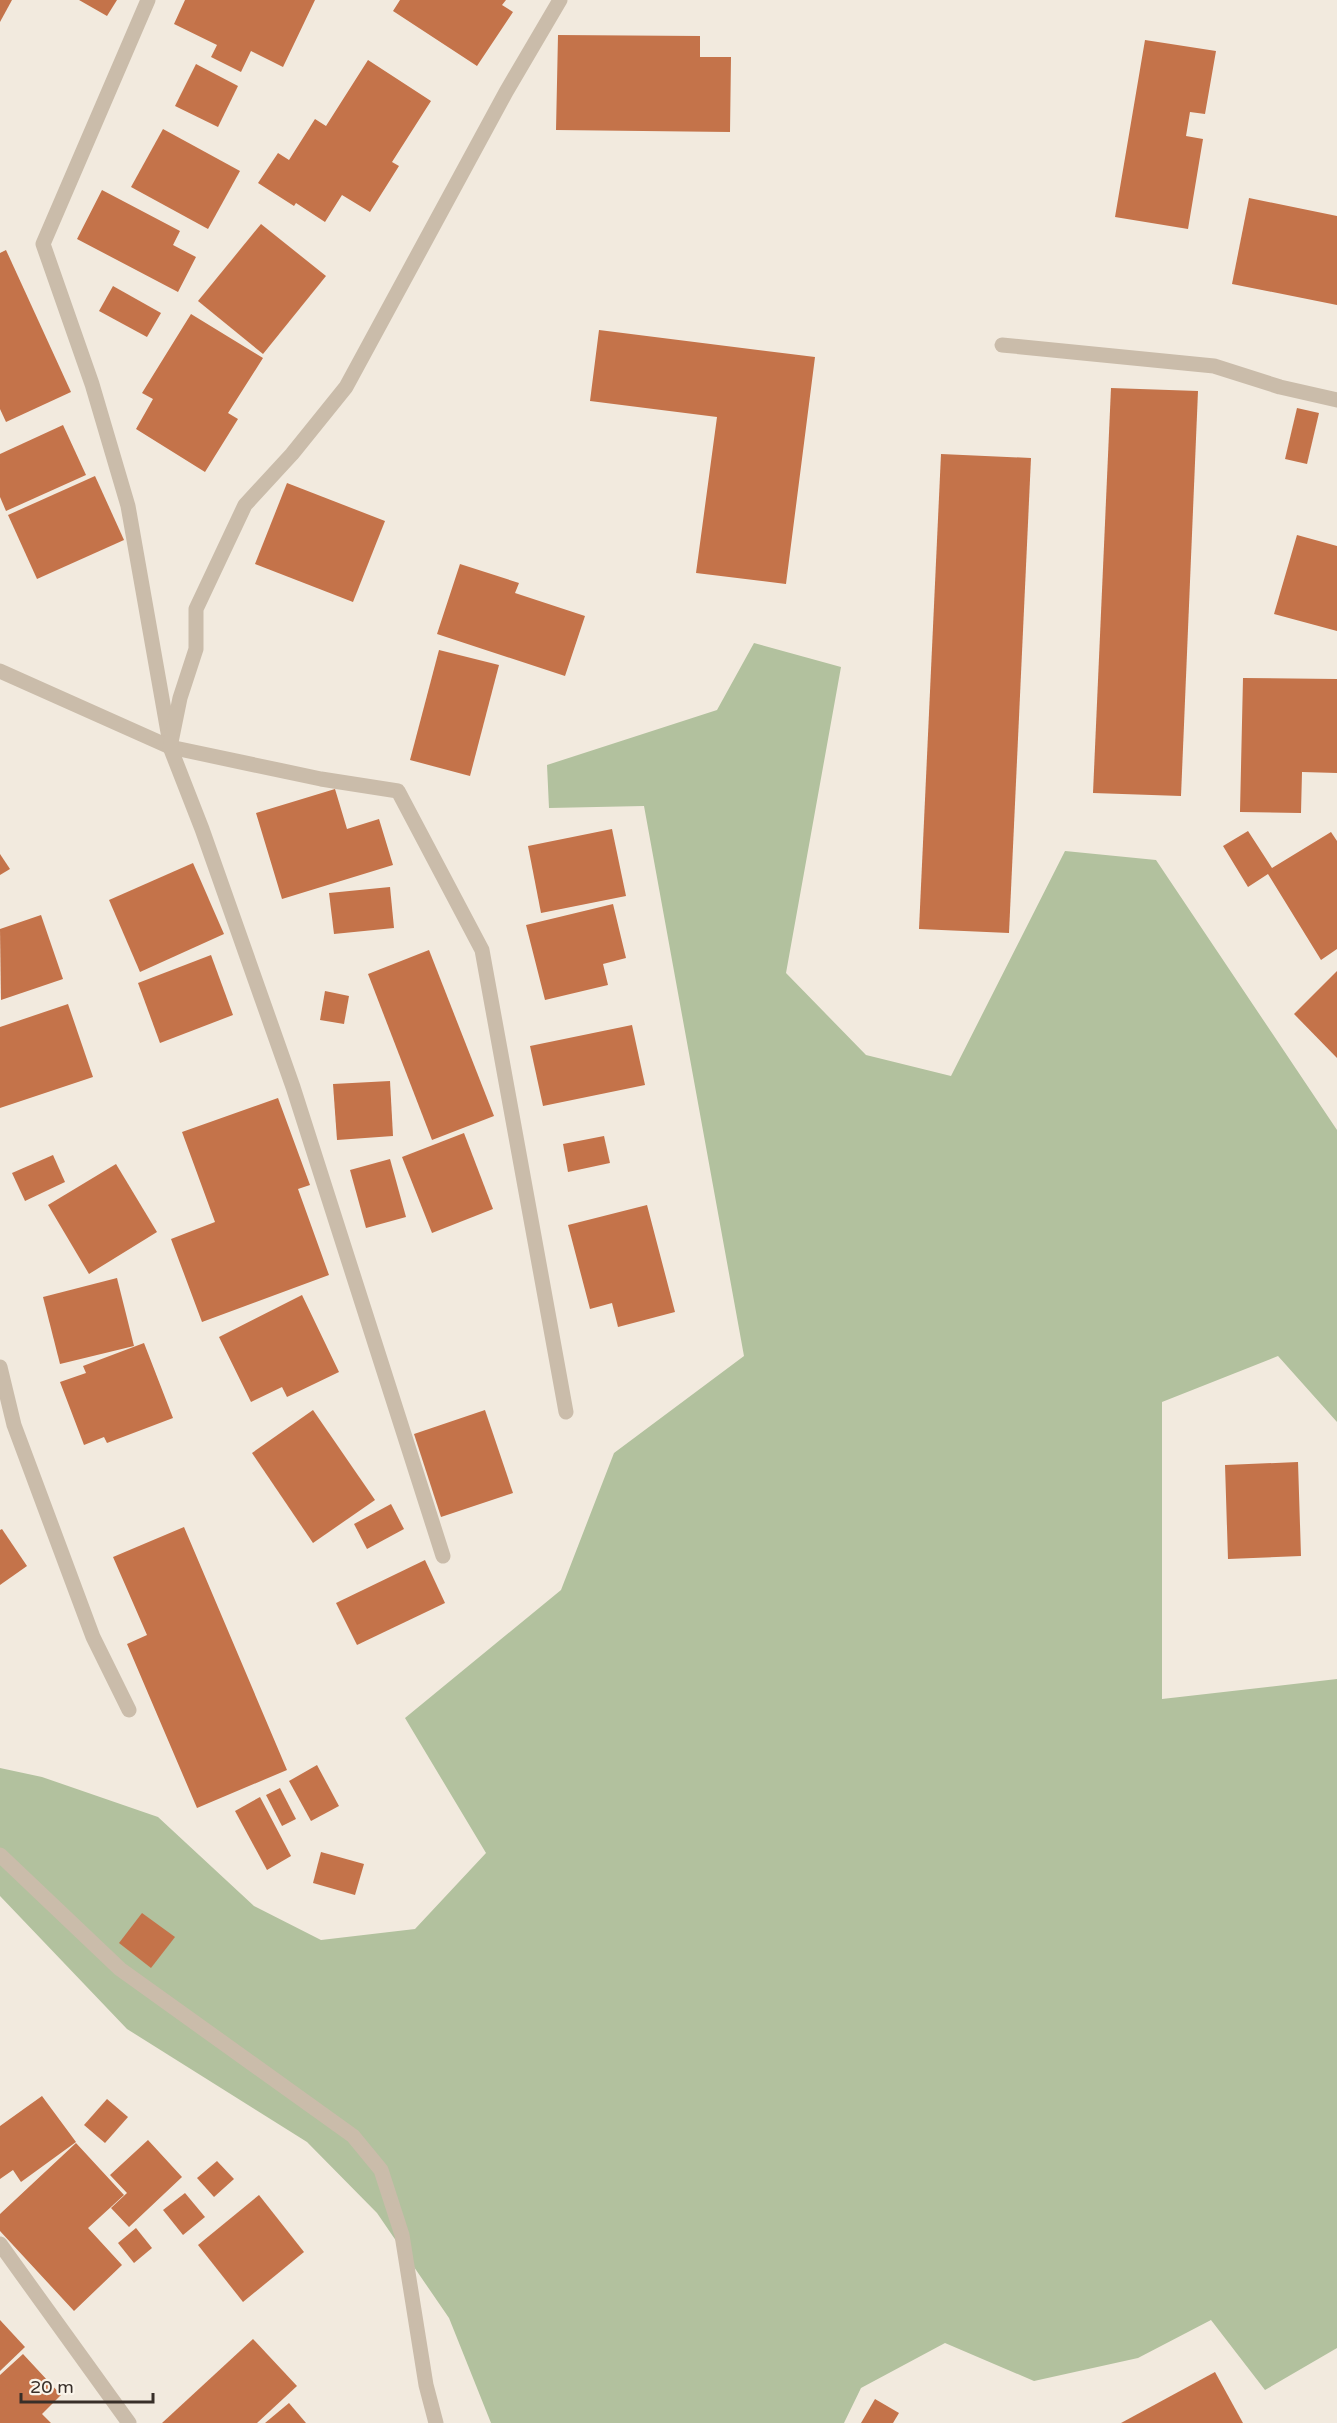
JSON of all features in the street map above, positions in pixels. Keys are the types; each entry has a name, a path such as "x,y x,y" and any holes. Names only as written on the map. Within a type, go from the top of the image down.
{"street":[{"path":"148,0 43,244 92,384 128,506 170,747 202,829 293,1087 443,1556"},
{"path":"170,747 180,698 196,649 196,609 245,505 292,454 346,387 506,92 560,0"},
{"path":"1002,345 1214,366 1280,387 1337,400"},
{"path":"0,671 170,747 321,779 398,791 483,950 566,1412"},
{"path":"0,1367 14,1425 88,1625 129,1710"},
{"path":"0,1855 120,1969 353,2136 381,2170 402,2235 426,2385 436,2423"},
{"path":"0,2244 129,2423"}],"green space":[{"path":"754,643 841,667 786,973 866,1055 951,1076 1065,851 1156,860 1337,1130 1337,1422 1278,1356 1162,1402 1162,1699 1337,1679 1337,2348 1265,2390 1211,2320 1138,2358 1034,2381 945,2343 861,2388 844,2423 491,2423 449,2318 377,2213 307,2142 127,2029 0,1896 0,1768 42,1777 158,1817 254,1906 321,1940 415,1929 486,1853 405,1718 561,1590 614,1453 744,1356 644,806 549,808 547,765 717,710"}],"building":[{"path":"0,0 12,0 0,22"},
{"path":"79,0 117,0 107,16"},
{"path":"185,0 315,0 283,67 251,51 241,72 211,57 217,45 174,24"},
{"path":"400,0 506,0 502,5 513,12 477,66 393,11"},
{"path":"558,35 700,36 700,57 731,57 730,132 556,130"},
{"path":"1145,40 1216,51 1205,114 1190,112 1186,136 1203,139 1188,229 1115,217"},
{"path":"368,60 431,101 392,162 399,166 370,212 342,195 325,222 296,203 294,206 258,183 278,153 289,160 315,119 326,126"},
{"path":"196,64 238,86 218,127 175,106"},
{"path":"163,129 240,171 208,229 131,187"},
{"path":"102,190 180,231 173,245 196,257 178,292 77,239"},
{"path":"1249,198 1337,216 1337,305 1232,284"},
{"path":"261,224 326,276 263,354 198,301"},
{"path":"6,250 71,392 6,422 0,409 0,253"},
{"path":"113,286 161,313 147,337 99,311"},
{"path":"191,314 263,358 228,413 238,419 205,472 136,429 153,399 142,393"},
{"path":"599,330 815,357 786,584 696,573 717,417 590,401"},
{"path":"1111,388 1198,391 1181,796 1093,793"},
{"path":"1297,408 1319,413 1307,464 1285,459"},
{"path":"63,425 86,475 6,511 0,497 0,454"},
{"path":"941,454 1031,458 1009,933 919,929"},
{"path":"95,476 124,540 37,579 8,515"},
{"path":"287,483 385,521 353,602 255,564"},
{"path":"1297,535 1337,546 1337,631 1274,614"},
{"path":"460,564 519,583 515,593 585,616 565,676 437,634"},
{"path":"439,650 499,665 470,776 410,760"},
{"path":"1243,678 1337,679 1337,773 1302,772 1301,813 1240,812"},
{"path":"335,789 347,829 379,819 393,865 282,899 256,813"},
{"path":"612,829 626,896 541,913 528,846"},
{"path":"1248,831 1272,868 1331,832 1337,841 1337,949 1321,960 1268,874 1248,887 1223,846"},
{"path":"0,854 10,869 0,875"},
{"path":"193,863 224,934 140,972 109,900"},
{"path":"390,887 394,928 334,934 329,893"},
{"path":"613,904 626,958 603,964 608,985 545,1000 526,925"},
{"path":"41,915 63,979 1,1000 0,929"},
{"path":"429,950 494,1116 432,1140 368,974"},
{"path":"211,955 233,1015 160,1043 138,983"},
{"path":"1337,971 1337,1058 1294,1014"},
{"path":"325,991 349,996 344,1024 320,1020"},
{"path":"68,1004 93,1077 0,1108 0,1027"},
{"path":"632,1025 645,1085 543,1106 530,1046"},
{"path":"390,1081 393,1136 337,1140 333,1084"},
{"path":"278,1098 310,1185 298,1189 329,1275 202,1322 171,1239 215,1222 182,1132"},
{"path":"464,1133 493,1209 432,1233 402,1157"},
{"path":"604,1136 610,1163 568,1172 563,1144"},
{"path":"53,1155 65,1182 25,1201 12,1173"},
{"path":"390,1159 406,1217 366,1228 350,1170"},
{"path":"116,1164 157,1232 89,1274 48,1205"},
{"path":"647,1205 675,1312 618,1327 612,1303 590,1309 568,1225"},
{"path":"117,1278 134,1346 60,1364 43,1297"},
{"path":"302,1295 339,1372 287,1397 282,1387 251,1402 219,1337"},
{"path":"144,1343 173,1418 107,1443 104,1437 84,1445 60,1382 86,1373 83,1366"},
{"path":"313,1410 375,1500 313,1543 252,1453"},
{"path":"485,1410 513,1493 441,1517 414,1434"},
{"path":"1298,1462 1301,1556 1228,1559 1225,1465"},
{"path":"391,1504 404,1529 367,1549 354,1524"},
{"path":"184,1527 287,1770 197,1808 127,1644 147,1635 113,1557"},
{"path":"2,1529 27,1566 0,1585 0,1530"},
{"path":"425,1560 445,1603 357,1645 336,1603"},
{"path":"317,1765 339,1806 311,1821 289,1781"},
{"path":"280,1788 296,1819 282,1826 266,1795"},
{"path":"260,1797 291,1856 267,1870 235,1811"},
{"path":"321,1852 364,1864 355,1895 313,1883"},
{"path":"142,1913 175,1937 151,1968 119,1943"},
{"path":"42,2096 76,2142 21,2182 13,2170 0,2179 0,2126"},
{"path":"107,2099 128,2117 105,2143 84,2125"},
{"path":"148,2140 182,2177 129,2227 111,2208 127,2193 110,2175"},
{"path":"76,2143 124,2195 88,2228 122,2265 74,2311 0,2231 0,2214"},
{"path":"217,2161 234,2179 214,2197 197,2178"},
{"path":"185,2193 205,2217 183,2235 163,2210"},
{"path":"259,2195 304,2252 243,2302 198,2245"},
{"path":"136,2228 152,2248 134,2263 118,2243"},
{"path":"0,2320 25,2347 0,2371"},
{"path":"253,2339 297,2386 257,2423 162,2423"},
{"path":"23,2354 61,2395 42,2414 51,2423 0,2423 0,2375"},
{"path":"1215,2372 1243,2423 1121,2423"},
{"path":"875,2399 899,2413 893,2423 861,2423"},
{"path":"289,2403 306,2423 265,2423"}]}
